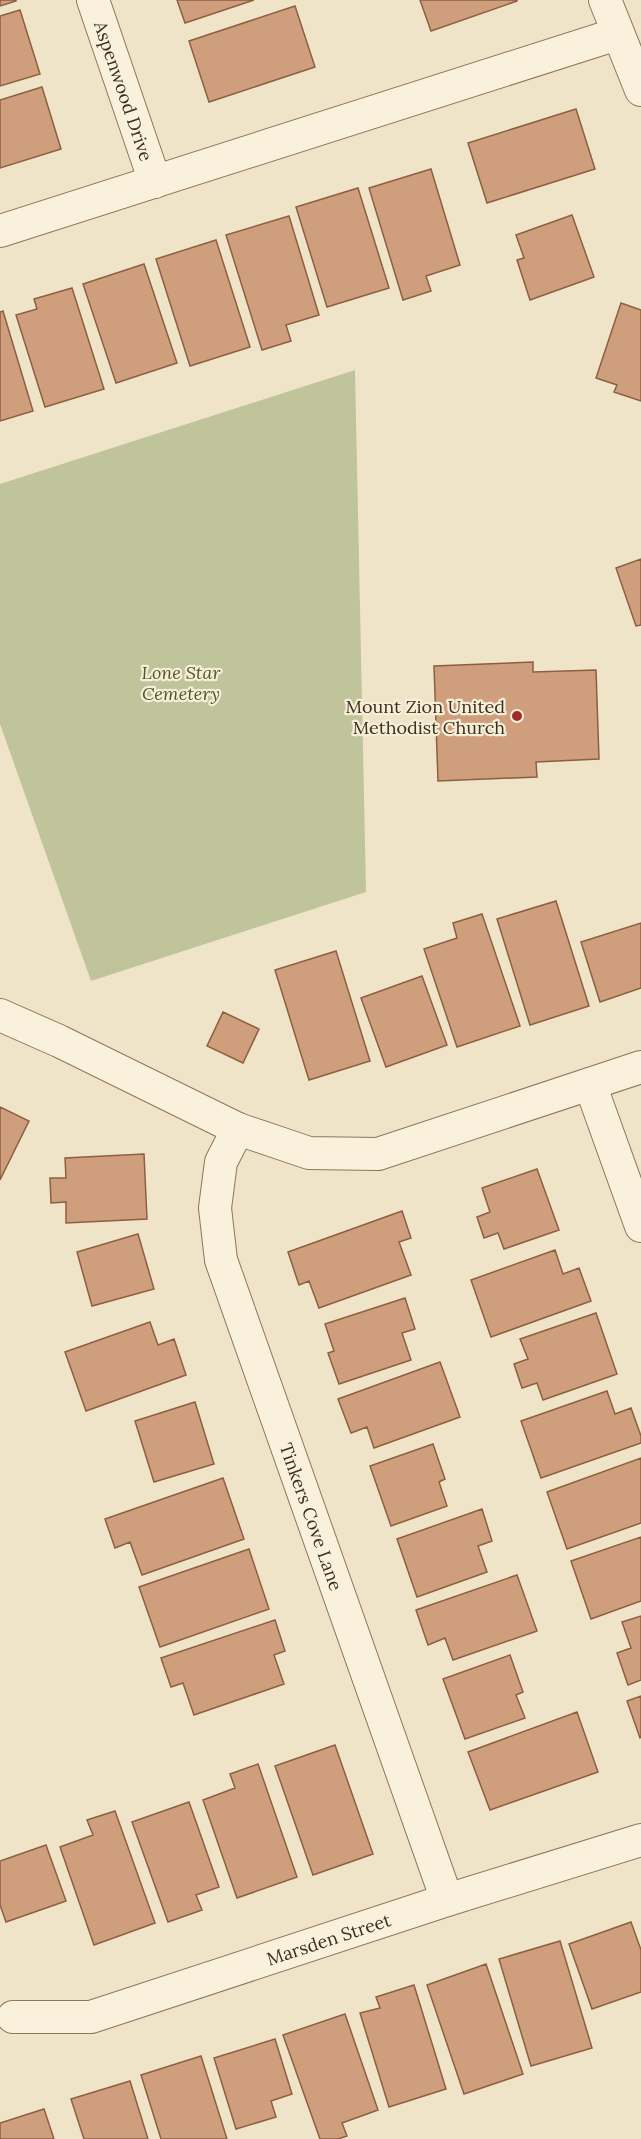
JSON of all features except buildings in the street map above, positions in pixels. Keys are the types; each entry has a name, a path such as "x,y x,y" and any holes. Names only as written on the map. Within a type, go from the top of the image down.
{"street":[{"name":"Aspenwood Drive","path":"93,0 155,182"},
{"path":"605,0 641,90"},
{"path":"0,231 617,34"},
{"path":"0,1015 69,1046 238,1129 309,1153 378,1154 641,1067"},
{"path":"590,1084 641,1226"},
{"name":"Tinkers Cove Lane","path":"238,1129 221,1162 215,1208 222,1260 447,1900"},
{"name":"Marsden Street","path":"13,2017 91,2017 447,1900 641,1840"}],"green space":[{"name":"Lone Star Cemetery","path":"355,370 366,892 91,981 0,724 0,484"}],"place":[{"name":"Mount Zion United Methodist Church","path":"517,716"}]}
